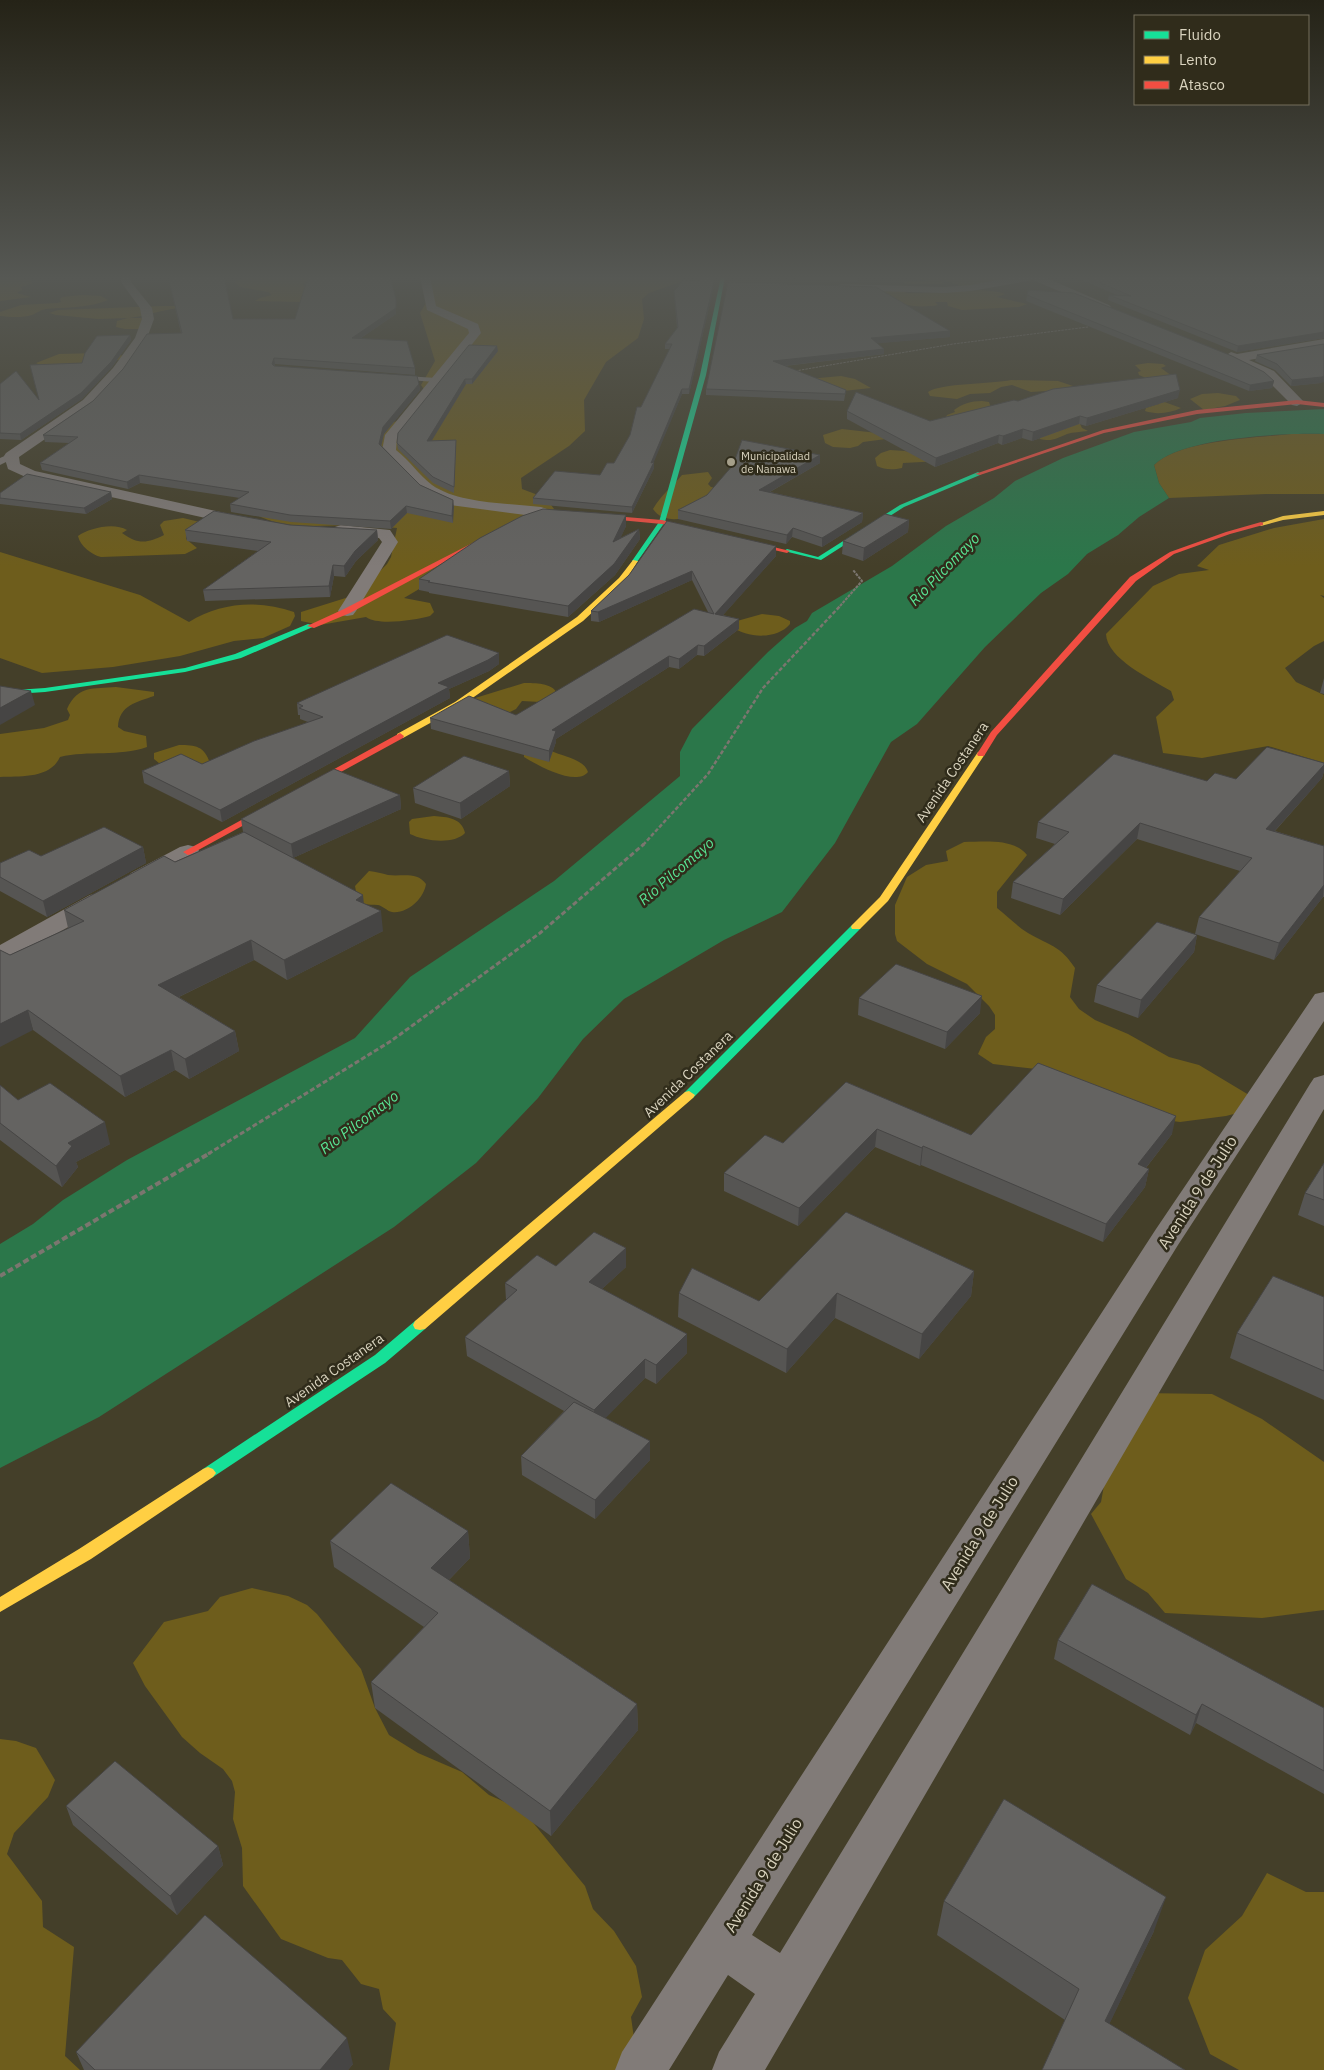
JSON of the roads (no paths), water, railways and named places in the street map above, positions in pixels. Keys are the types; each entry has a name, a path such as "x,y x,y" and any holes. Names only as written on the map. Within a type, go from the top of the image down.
{"street":[{"path":"116,374 88,403 5,459 30,474 259,524"},
{"path":"441,374 390,438 389,451 427,488 456,502 546,512"},
{"path":"0,955 458,704 580,619 622,580 662,522 703,374"},
{"path":"1268,374 1297,402"},
{"path":"578,515 662,522 819,559 902,506 973,476 1044,450 1103,432 1152,420 1197,412 1297,402 1324,405"},
{"path":"516,522 546,512"},
{"name":"Avenida Costanera","path":"0,1605 85,1554 380,1359 677,1108 884,899 994,734 1133,579 1172,553 1228,533 1282,518 1324,513"},
{"path":"330,530 384,533 390,542 347,611"},
{"path":"0,693 45,690 185,670 238,656 347,611 502,530"},
{"name":"Avenida 9 de Julio","path":"640,2070 1167,1237 1324,1000"},
{"path":"737,2070 1320,1100"},
{"path":"721,1942 787,1987"}],"lane":[{"path":"387,376 436,380"}],"water":[{"name":"Río Pilcomayo","path":"1324,409 1324,434 1285,434 1209,443 1186,448 1167,456 1154,465 1159,483 1169,498 1139,517 1118,535 1087,554 1068,574 1041,593 985,647 917,724 891,742 835,843 782,912 724,940 624,999 583,1039 538,1098 476,1163 394,1227 99,1417 0,1468 0,1244 33,1224 63,1200 127,1160 355,1038 410,977 554,881 680,776 680,752 692,729 768,652 795,628 807,621 812,613 892,566 946,526 994,498 1015,481 1063,458 1134,432 1191,422 1200,418 1246,413"}],"place":[{"name":"Municipalidad de Nanawa","path":"731,462"}]}
